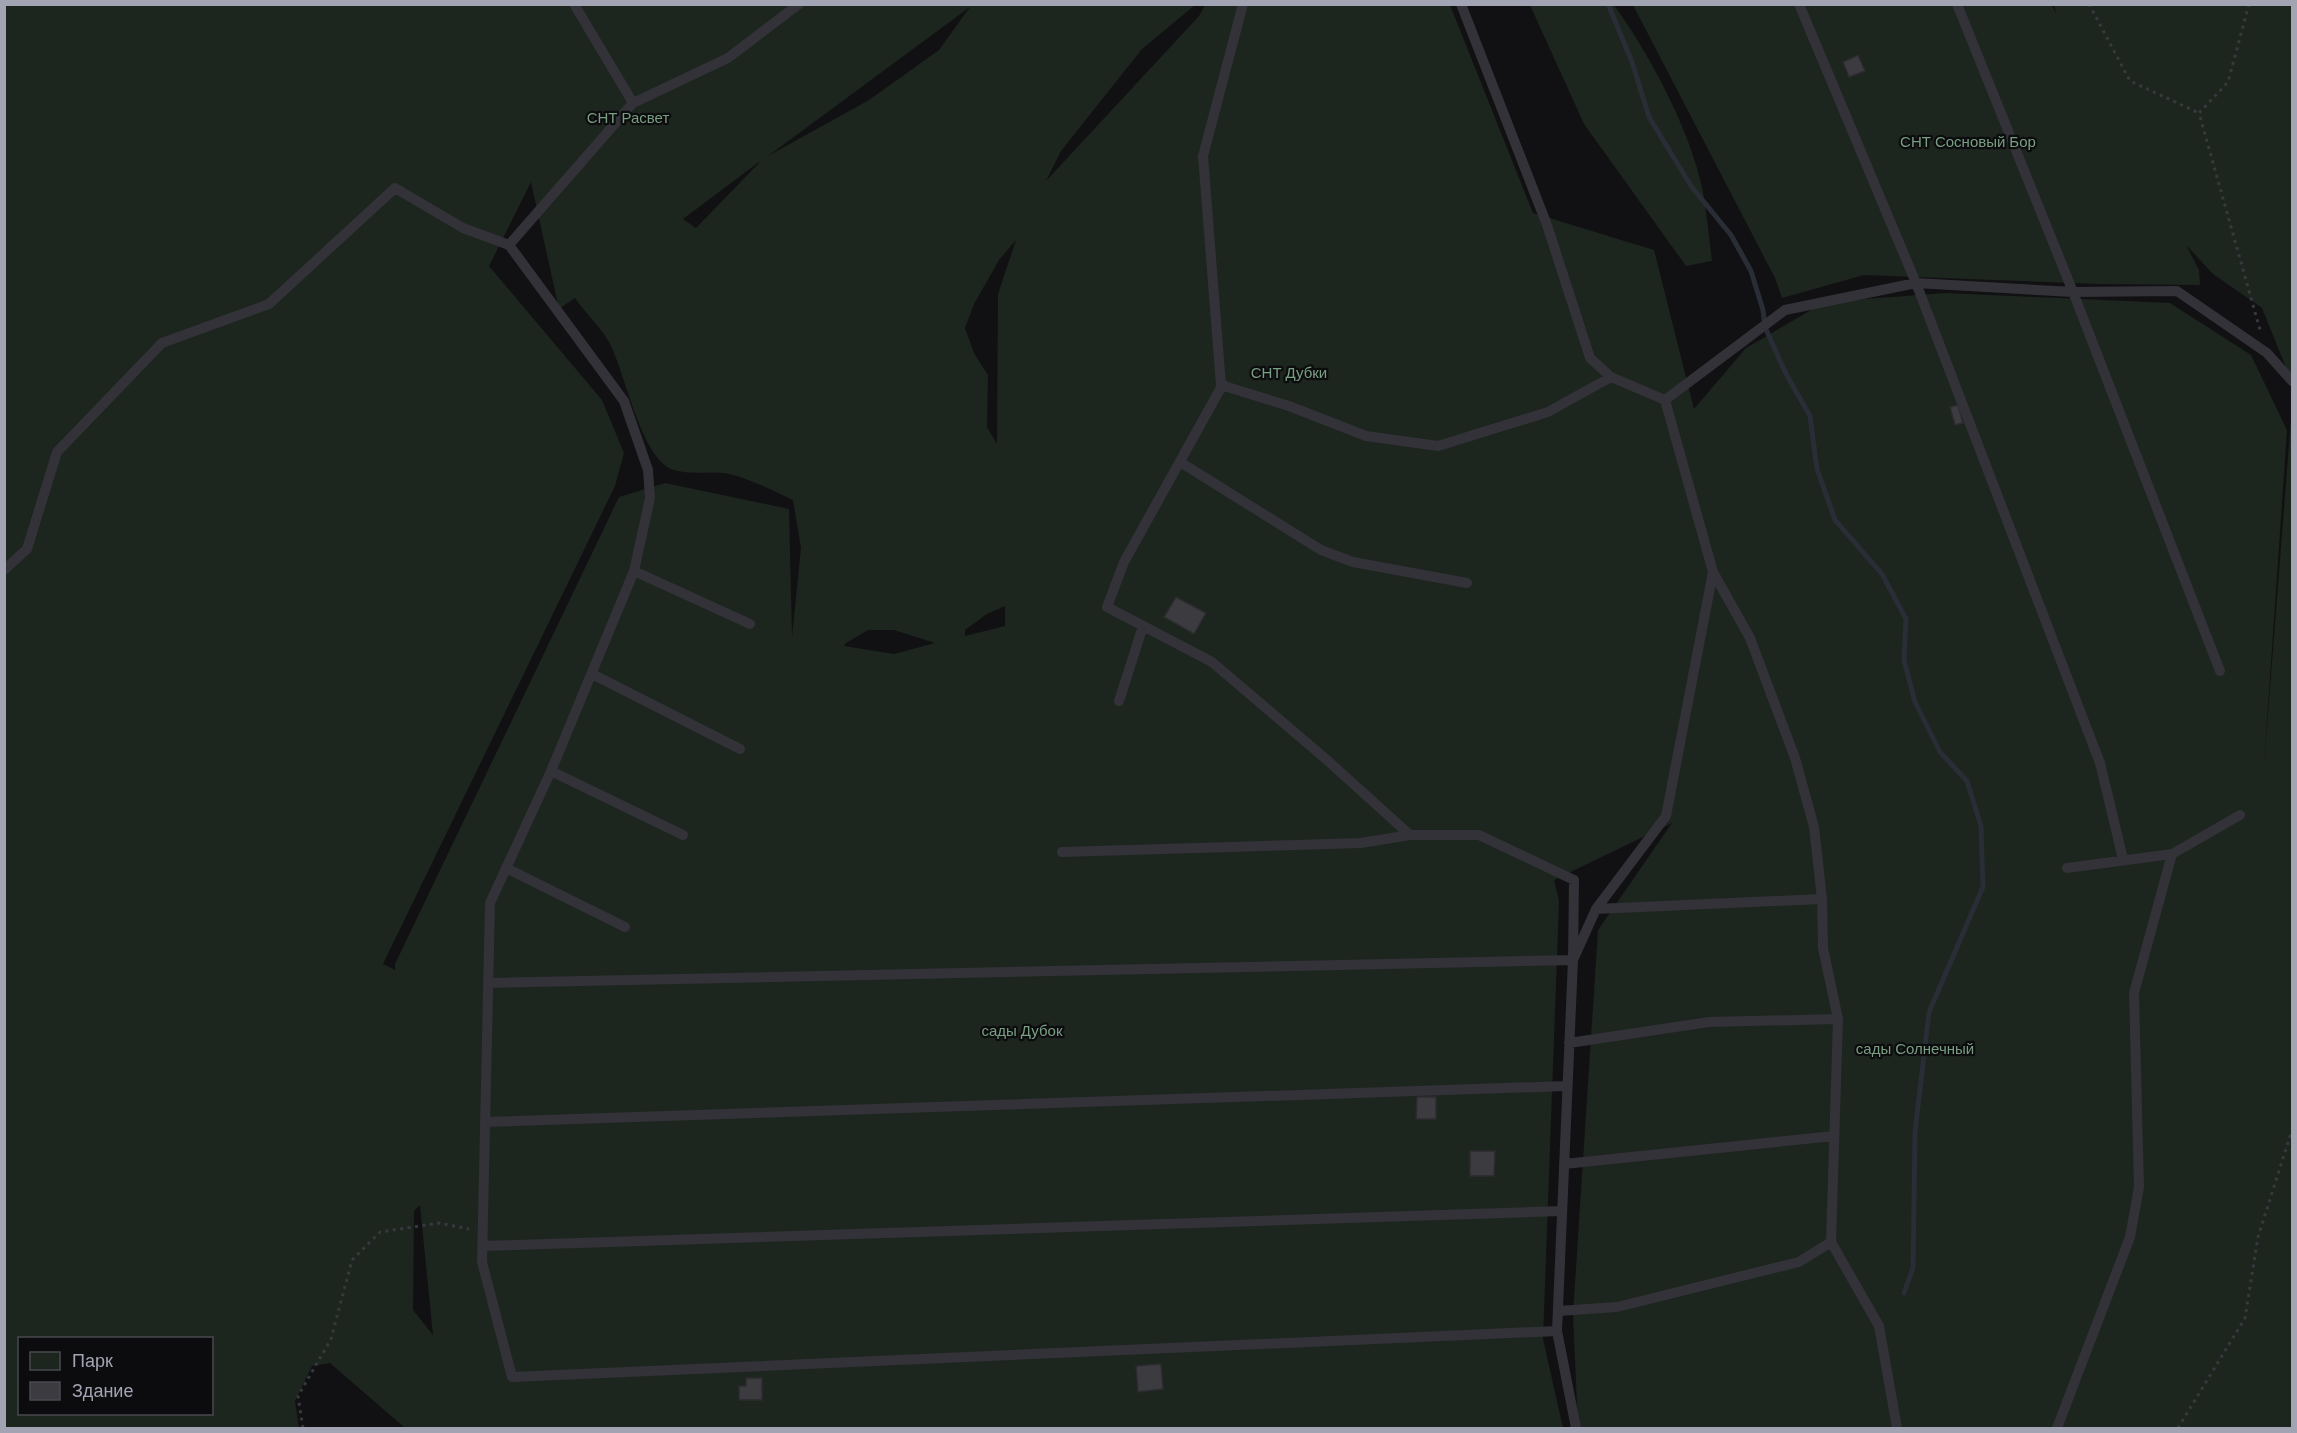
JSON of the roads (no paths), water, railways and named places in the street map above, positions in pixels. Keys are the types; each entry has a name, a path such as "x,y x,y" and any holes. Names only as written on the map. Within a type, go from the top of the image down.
{"lane":[{"path":"574,4 633,103"},
{"path":"509,245 633,103 728,58 799,4"},
{"path":"1242,4 1203,156 1223,384 1124,562 1107,607 1212,662 1327,760 1410,835"},
{"path":"1461,4 1547,225 1590,358 1611,376 1665,400"},
{"path":"1799,4 1916,283 2100,763 2123,859"},
{"path":"1957,4 2073,292 2220,671"},
{"path":"4,570 27,549 57,452 162,343 269,304 394,188 463,228 509,245 624,400 648,470 650,498 634,571 551,771 490,903 482,1262 512,1377 1557,1331"},
{"path":"1665,400 1785,310 1916,283 2073,292 2177,291 2266,352 2292,381"},
{"path":"1223,384 1289,405 1366,436 1438,446 1548,412 1611,376"},
{"path":"1665,400 1713,572 1749,638 1795,758 1814,827 1822,898 1823,948 1838,1019 1831,1242 1879,1326 1897,1428"},
{"path":"1180,462 1321,550 1353,562 1467,583"},
{"path":"634,571 750,624"},
{"path":"1573,960 1596,909 1666,816 1713,572"},
{"path":"1119,701 1143,626"},
{"path":"592,674 740,749"},
{"path":"551,771 683,836"},
{"path":"2067,868 2172,854 2240,815"},
{"path":"1062,852 1361,843 1410,835 1479,835 1574,880 1573,960 1557,1331 1576,1428"},
{"path":"2057,1428 2130,1236 2139,1187 2134,993 2172,854"},
{"path":"506,868 625,927"},
{"path":"1596,909 1822,898"},
{"path":"488,983 1573,960"},
{"path":"1569,1043 1709,1022 1838,1019"},
{"path":"485,1122 1568,1086"},
{"path":"1564,1164 1834,1136"},
{"path":"483,1246 1562,1210"},
{"path":"1558,1311 1617,1307 1799,1262 1831,1242"}],"waterway":[{"path":"1608,4 1632,62 1649,117 1691,186 1731,235 1751,271 1763,310 1765,327 1786,374 1810,416 1817,469 1835,520 1882,574 1906,619 1904,660 1915,702 1940,752 1967,781 1981,826 1983,887 1929,1012 1915,1132 1913,1268 1904,1293"}],"park label":[{"name":"СНТ Расвет","path":"628,118"},
{"name":"СНТ Сосновый Бор","path":"1968,142"},
{"name":"СНТ Дубки","path":"1289,373"},
{"name":"сады Дубок","path":"1022,1031"},
{"name":"сады Солнечный","path":"1915,1049"}]}
